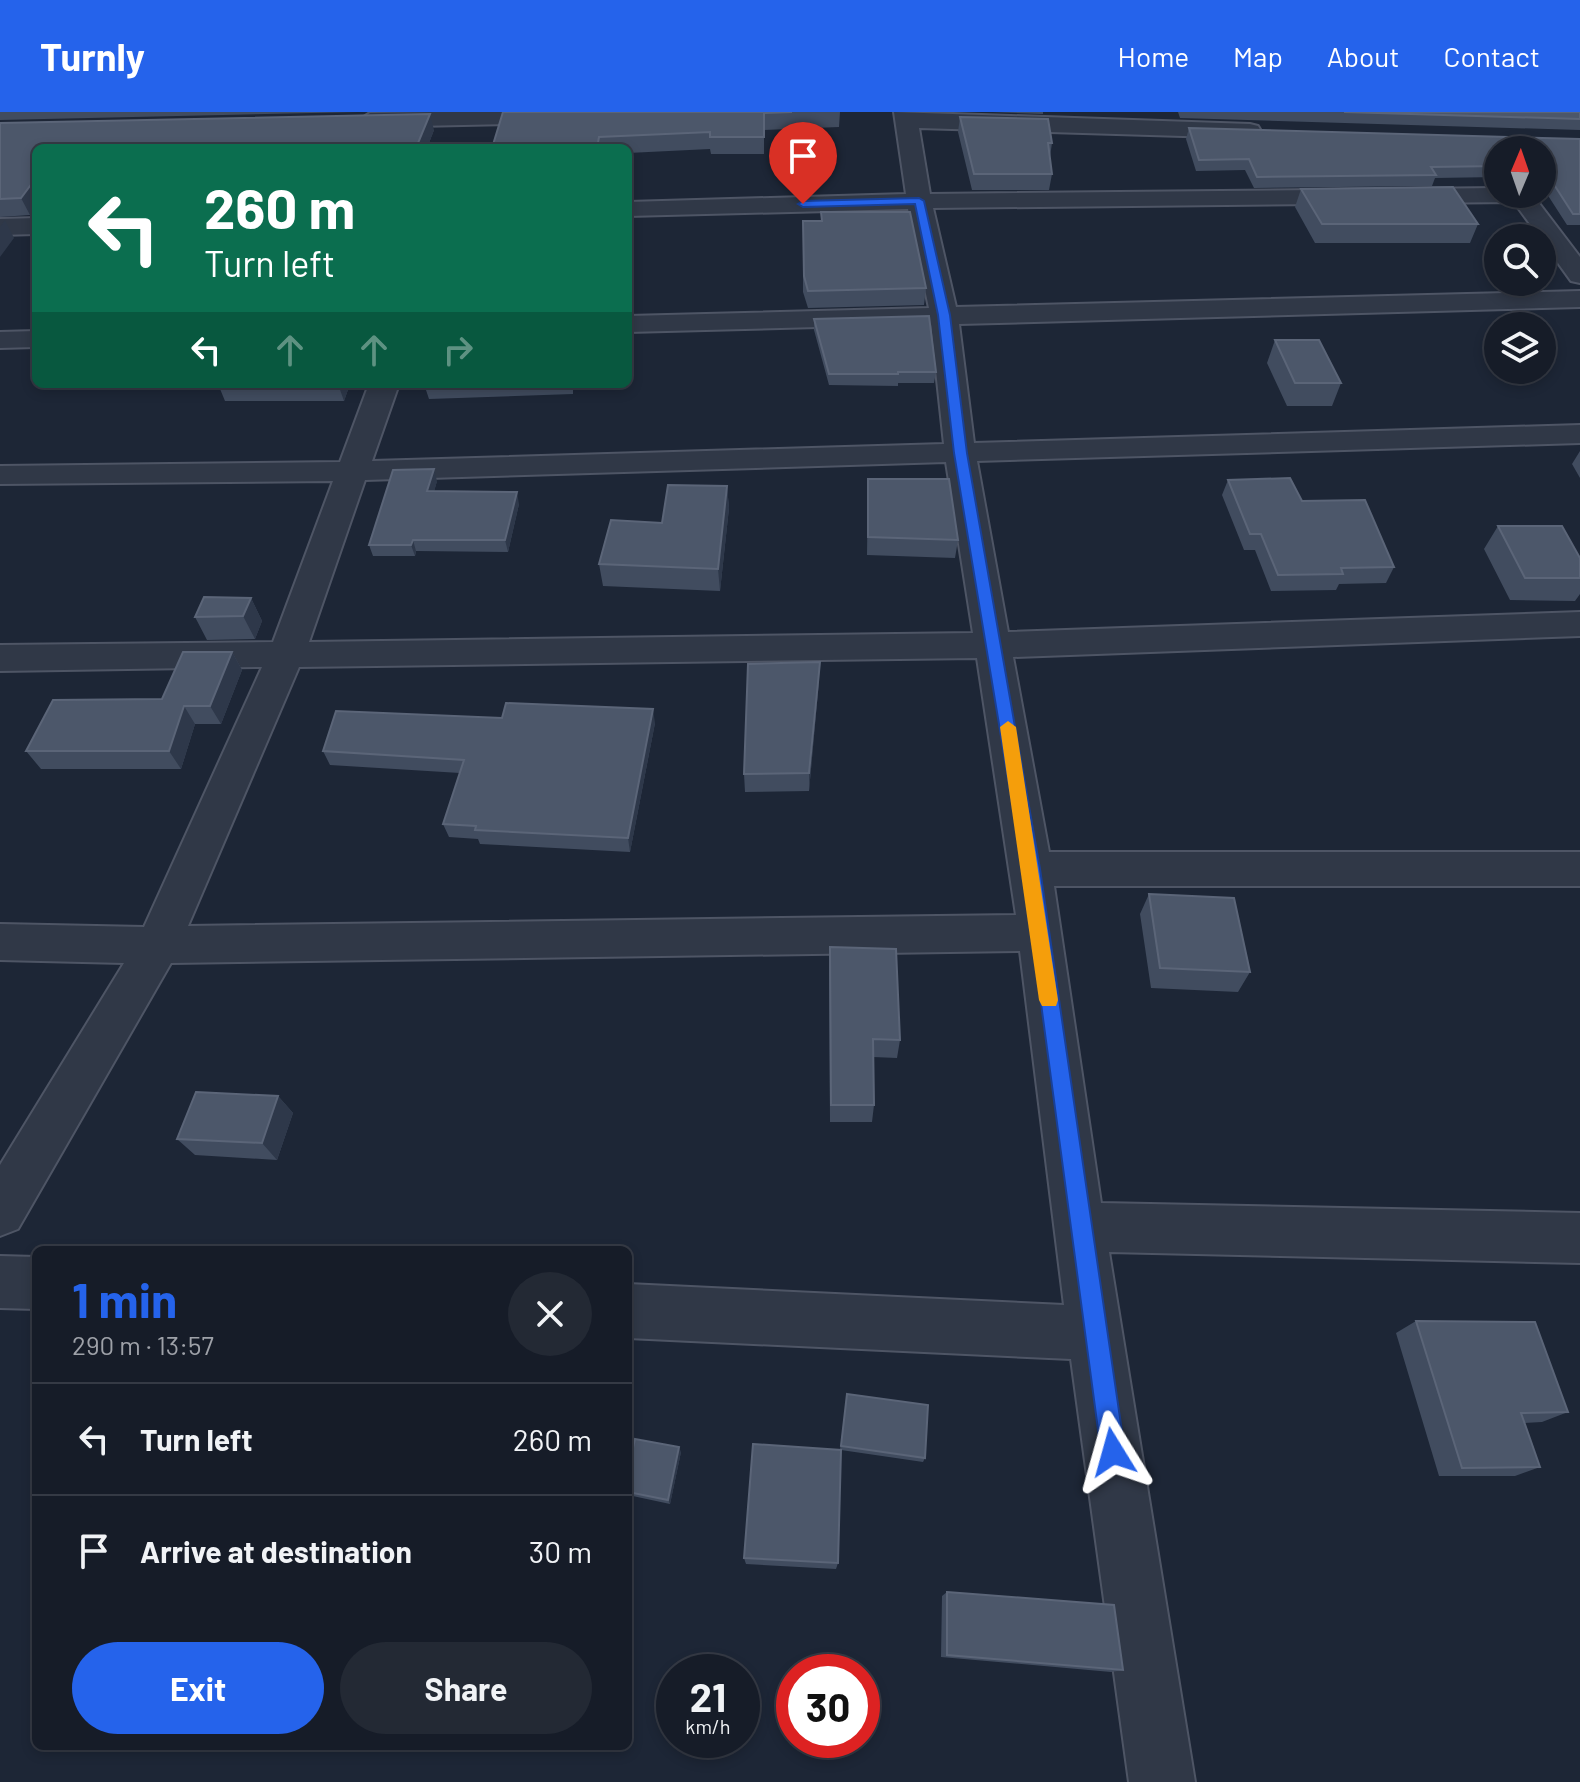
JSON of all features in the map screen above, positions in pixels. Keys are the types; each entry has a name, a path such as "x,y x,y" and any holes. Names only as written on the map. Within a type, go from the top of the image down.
{"street":[{"path":"350,120 460,122 584,115"},
{"path":"1162,1782 1079,1227 1031,869 960,453 944,315 919,201 906,116 1271,131"},
{"path":"632,209 919,201 1484,194"},
{"path":"1530,208 1580,275"},
{"path":"0,227 32,226"},
{"path":"632,324 1580,299"},
{"path":"0,340 32,339"},
{"path":"0,1212 158,945 287,653 383,388"},
{"path":"0,475 352,471 1580,434"},
{"path":"0,658 995,645 1580,624"},
{"path":"1031,869 1580,869"},
{"path":"0,942 158,945 1040,933"},
{"path":"1079,1227 1580,1238"},
{"path":"0,1282 32,1283"},
{"path":"632,1311 1095,1333"}],"building":[{"path":"503,112 792,112 764,113 764,137 710,137 710,132 599,137 598,144 493,144"},
{"path":"1344,112 1580,112 1580,119"},
{"path":"430,114 418,144 32,144 32,183 21,198 0,199 0,123"},
{"path":"960,117 1048,119 1052,174 974,174"},
{"path":"1189,128 1484,136 1484,166 1431,167 1436,175 1257,177 1249,159 1199,160"},
{"path":"1556,138 1580,139 1580,214 1573,214 1556,188"},
{"path":"1453,187 1478,224 1322,224 1301,189"},
{"path":"821,212 910,212 926,288 808,291 804,276 803,221 822,221"},
{"path":"929,316 936,372 829,374 814,319"},
{"path":"1275,340 1319,340 1341,383 1295,383"},
{"path":"434,469 427,491 517,492 505,540 413,540 411,545 369,545 393,470"},
{"path":"1290,478 1302,501 1365,500 1394,567 1341,568 1343,574 1278,575 1261,534 1250,534 1228,480"},
{"path":"868,479 949,479 958,540 868,537"},
{"path":"668,485 727,486 718,569 599,564 611,520 662,523"},
{"path":"1498,526 1562,526 1580,558 1580,578 1525,578"},
{"path":"204,597 251,598 243,616 195,617"},
{"path":"183,652 232,652 210,706 184,706 169,751 26,751 53,700 162,699"},
{"path":"820,662 809,773 744,774 748,664"},
{"path":"506,703 653,709 628,838 475,830 476,826 443,824 464,760 323,751 336,711 502,718"},
{"path":"1149,894 1234,898 1250,972 1160,968"},
{"path":"830,947 896,949 900,1040 873,1039 874,1105 831,1105"},
{"path":"196,1092 278,1096 262,1143 177,1139"},
{"path":"1416,1321 1535,1322 1568,1412 1521,1413 1540,1467 1462,1468"},
{"path":"847,1394 928,1405 925,1458 841,1446"},
{"path":"635,1439 679,1447 668,1500 632,1493"},
{"path":"753,1444 841,1450 838,1563 744,1558"},
{"path":"947,1592 1114,1605 1123,1670 947,1655"}],"slow traffic":[{"path":"1008,727 1049,1000"}],"route":[{"path":"803,204 919,201 944,315 960,453 1031,869 1113,1452"}]}
